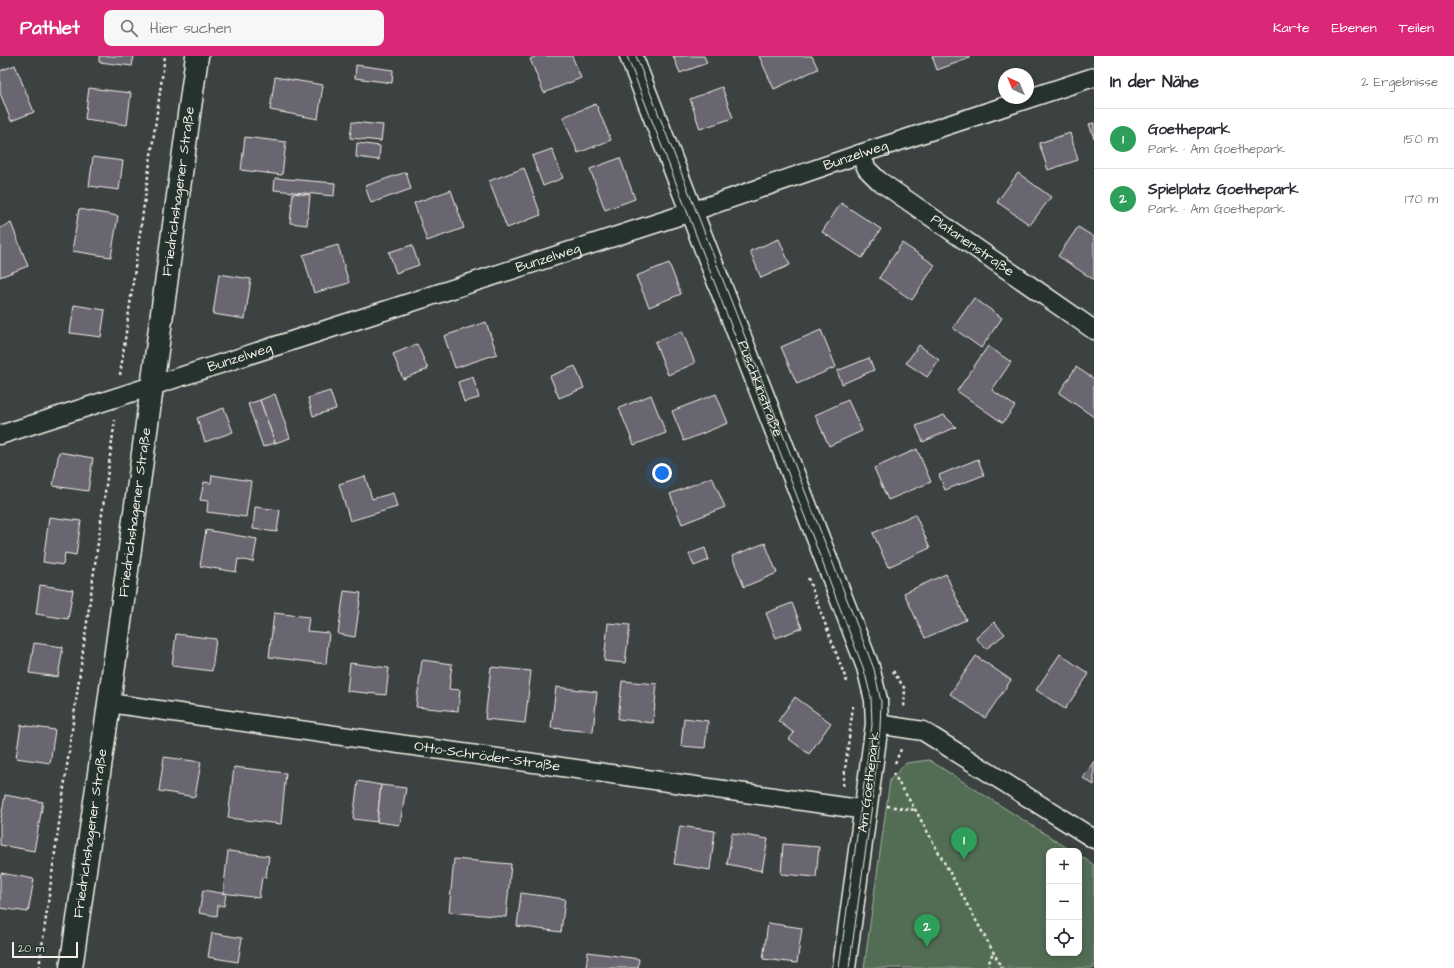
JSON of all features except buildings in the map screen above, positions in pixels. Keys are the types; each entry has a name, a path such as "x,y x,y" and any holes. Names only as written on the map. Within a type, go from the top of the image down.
{"street":[{"name":"Friedrichshagener Straße","path":"71,968 109,703 197,56"},
{"name":"Puschkinstraße","path":"631,56 868,668 876,700 876,724"},
{"name":"Bunzelweg","path":"0,435 692,212 860,154 1094,77"},
{"name":"Platanenstraße","path":"860,154 867,170 878,180 1094,330"},
{"name":"Otto-Schröder-Straße","path":"109,703 866,810"},
{"name":"Am Goethepark","path":"844,968 866,810 876,724 923,731 1094,839"}],"path":[{"path":"39,968 164,56"},
{"path":"806,575 848,684"},
{"path":"841,807 853,699"},
{"path":"895,764 904,743 903,728"},
{"path":"892,771 916,810 1002,968"},
{"path":"866,810 881,805 916,810"},
{"path":"987,968 993,951"}],"green space":[{"path":"929,760 1067,848 1046,848 1046,956 1082,956 1082,857 1094,865 1094,968 864,968 890,780 906,763"}],"tram line":[{"path":"627,56 864,670 871,697 872,725 839,968"},
{"path":"636,56 874,669 881,702 880,728 872,805 849,968"}],"place":[{"name":"Goethepark","path":"964,860"},
{"name":"Spielplatz Goethepark","path":"927,947"}]}
